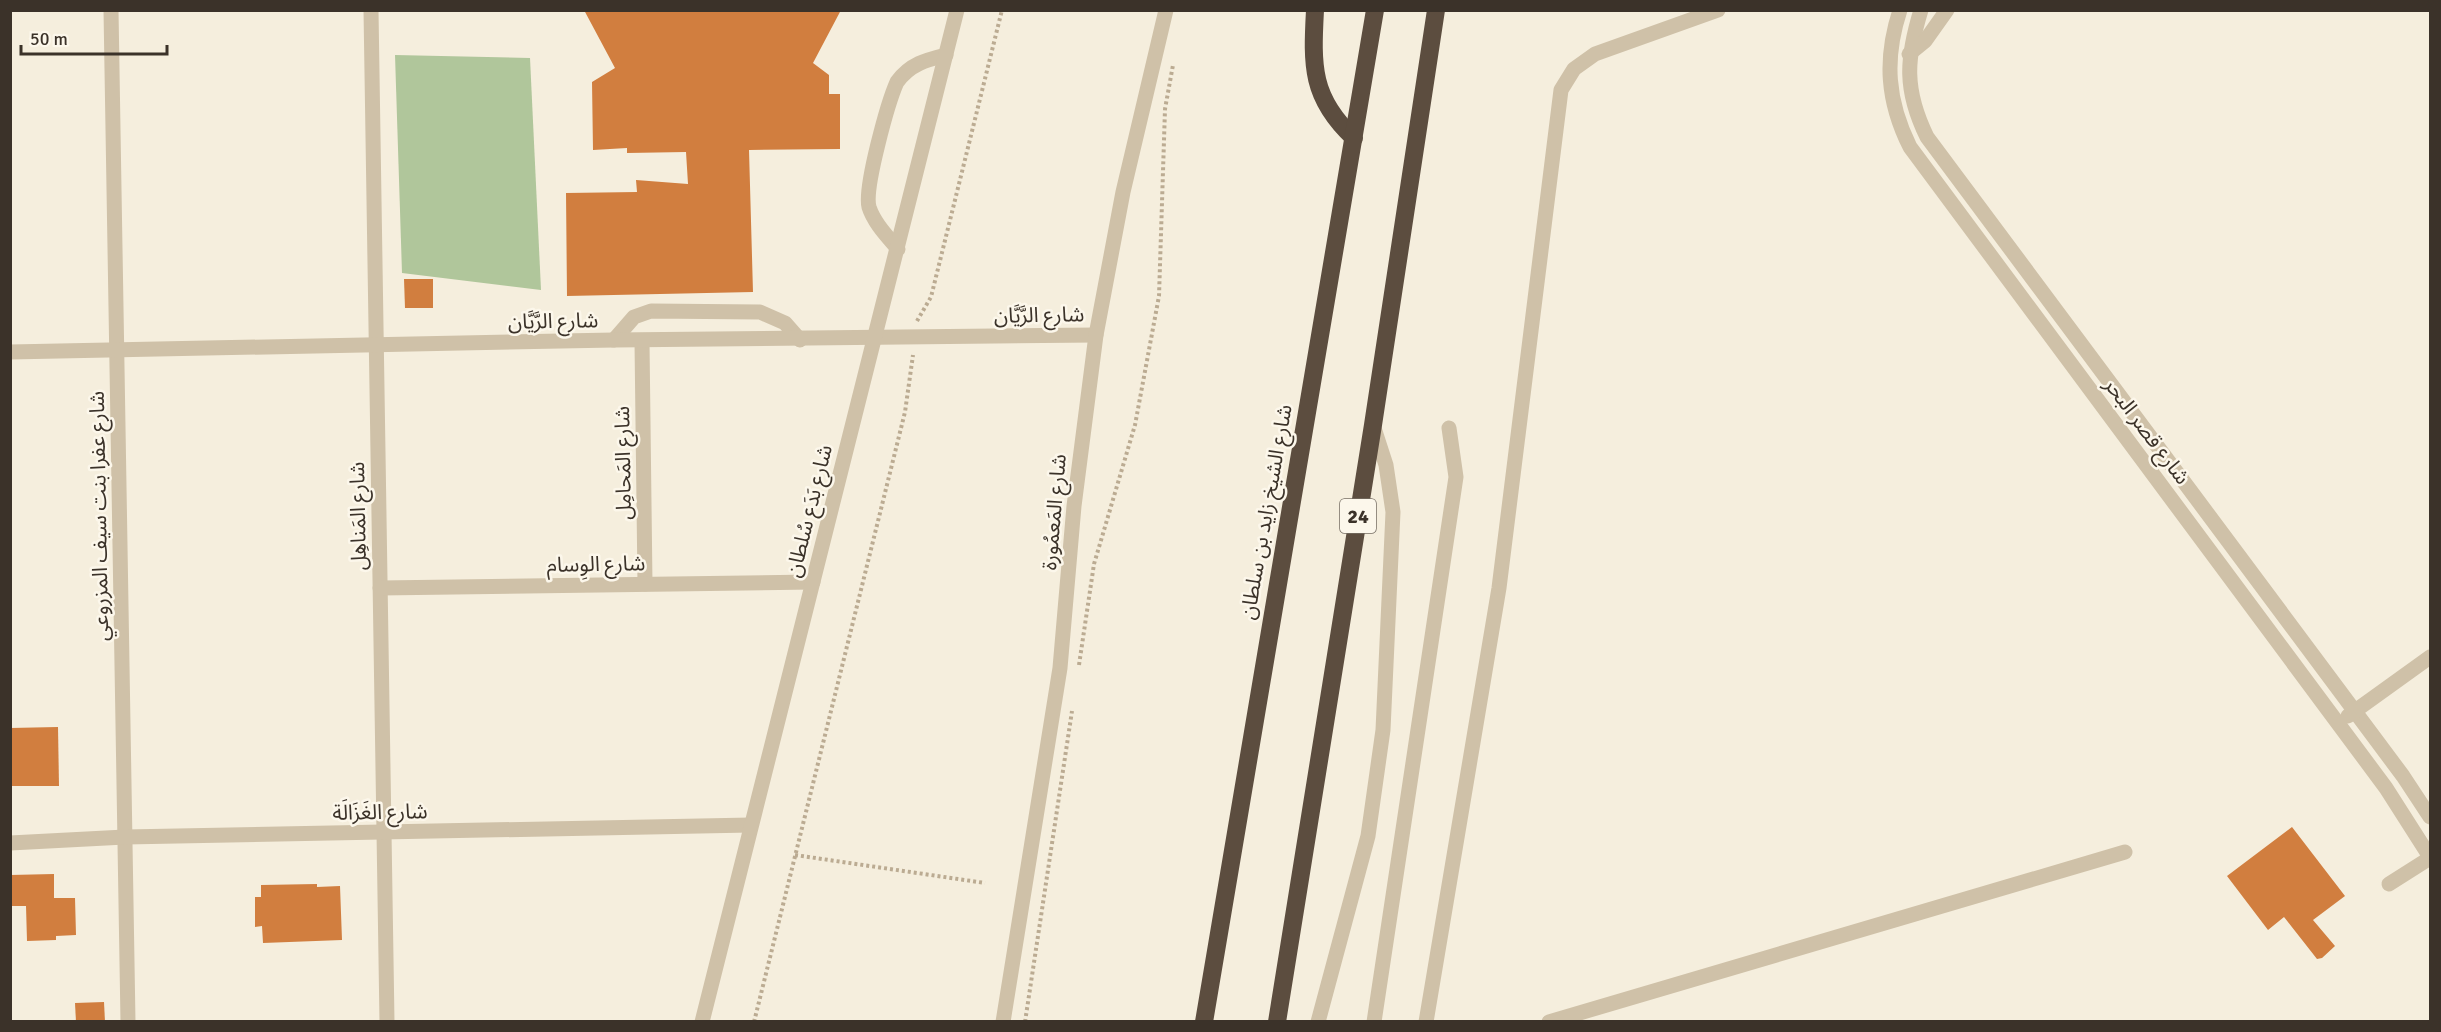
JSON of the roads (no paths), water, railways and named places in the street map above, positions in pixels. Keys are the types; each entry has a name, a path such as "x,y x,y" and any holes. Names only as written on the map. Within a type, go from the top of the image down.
{"highway":[{"path":"1315,10 1312,58 1320,94 1328,111 1354,138"},
{"name":"شارع الشيخ زايد بن سلطان","path":"1203,1020 1375,10"},
{"name":"24","path":"1277,1022 1373,425 1436,10"}],"street":[{"name":"شارع عفرا بنت سيف المزروعي","path":"111,10 128,1022"},
{"name":"شارع المَناهِل","path":"371,10 387,1022"},
{"name":"شارع بَدَع سُلطان","path":"702,1022 957,10"},
{"name":"شارع المَعمُورة","path":"1003,1022 1060,668 1074,506 1096,335 1124,192 1166,10"},
{"path":"1426,1022 1499,588 1561,90 1574,69 1595,54 1718,10"},
{"name":"شارع قصر البحر","path":"1900,10 1893,31 1888,72 1894,111 1910,147 2393,797 2430,858"},
{"name":"شارع قصر البحر","path":"1921,10 1909,54 1914,106 1927,137 2355,712 2430,817"},
{"path":"1909,54 1932,33 1947,10"},
{"path":"898,249 873,217 869,206 870,183 897,82 903,74 919,63 946,55"},
{"path":"614,340 634,317 651,311 760,312 785,323 800,340"},
{"name":"شارع الرَّيَّان","path":"10,352 614,340 642,342 1096,335"},
{"name":"شارع المَحامِل","path":"642,342 645,584"},
{"path":"1318,1022 1368,836 1383,730 1394,512 1386,465 1373,425"},
{"path":"1374,1022 1456,477 1449,428"},
{"name":"شارع الوِسام","path":"380,588 813,582"},
{"path":"2338,723 2430,657"},
{"name":"شارع الغَزَالَة","path":"10,843 125,837 751,825"},
{"path":"1549,1022 2125,852"},
{"path":"2388,884 2430,858"}]}
